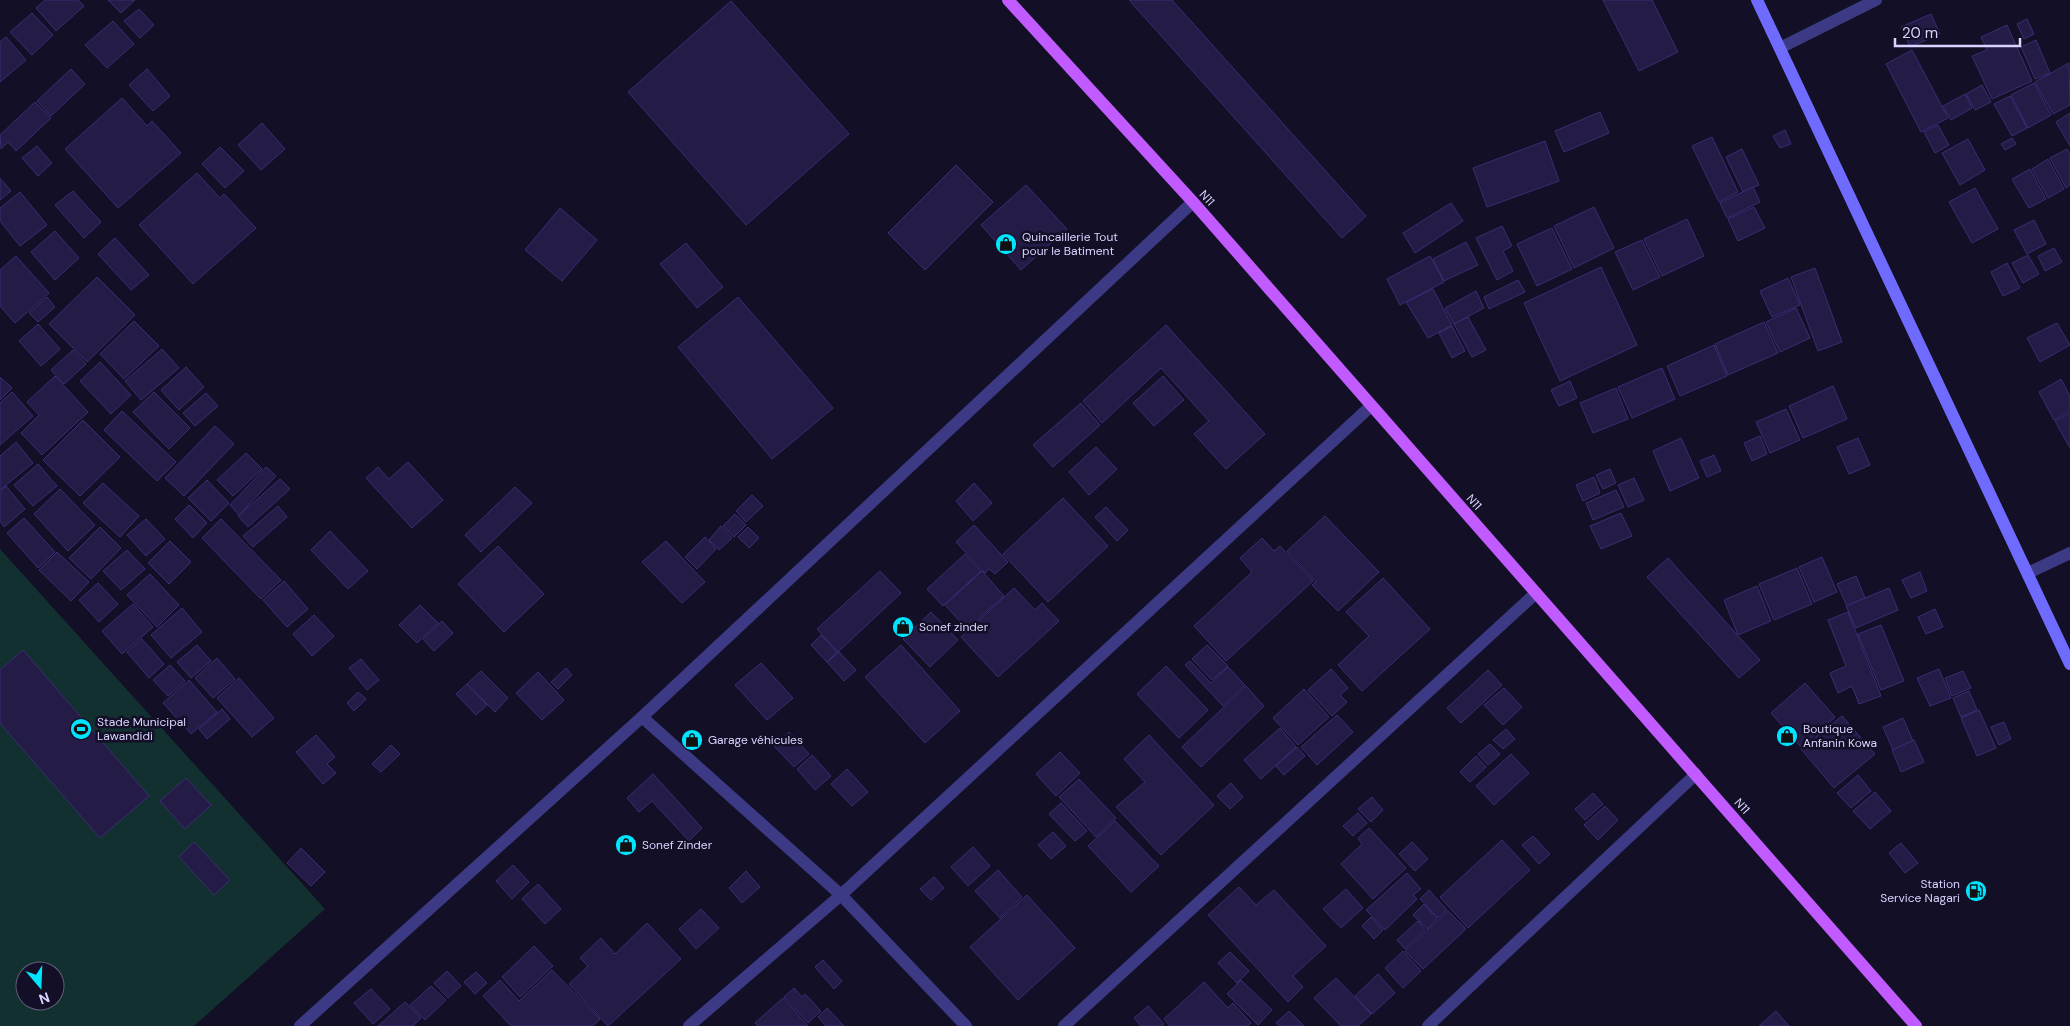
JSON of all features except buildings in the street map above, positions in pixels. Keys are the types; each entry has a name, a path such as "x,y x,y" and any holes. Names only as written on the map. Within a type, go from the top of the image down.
{"main road":[{"name":"N11","path":"1008,0 1193,202 1916,1026"}],"street":[{"path":"1757,0 2070,664"},
{"path":"1780,48 1876,0"},
{"path":"300,1026 642,717 1193,202"},
{"path":"689,1026 840,895 1372,406"},
{"path":"2028,573 2070,553"},
{"path":"1064,1026 1536,593"},
{"path":"642,717 840,895 966,1026"},
{"path":"1428,1026 1696,774"}],"green space":[{"name":"Stade Municipal Lawandidi","path":"0,549 325,909 194,1026 0,1026"}],"place":[{"name":"Quincaillerie Tout pour le Batiment","path":"1006,244"},
{"name":"Sonef zinder","path":"903,627"},
{"name":"Stade Municipal Lawandidi","path":"81,729"},
{"name":"Boutique Anfanin Kowa","path":"1787,736"},
{"name":"Garage véhicules","path":"692,740"},
{"name":"Sonef Zinder","path":"626,845"},
{"name":"Station Service Nagari","path":"1976,891"}]}
